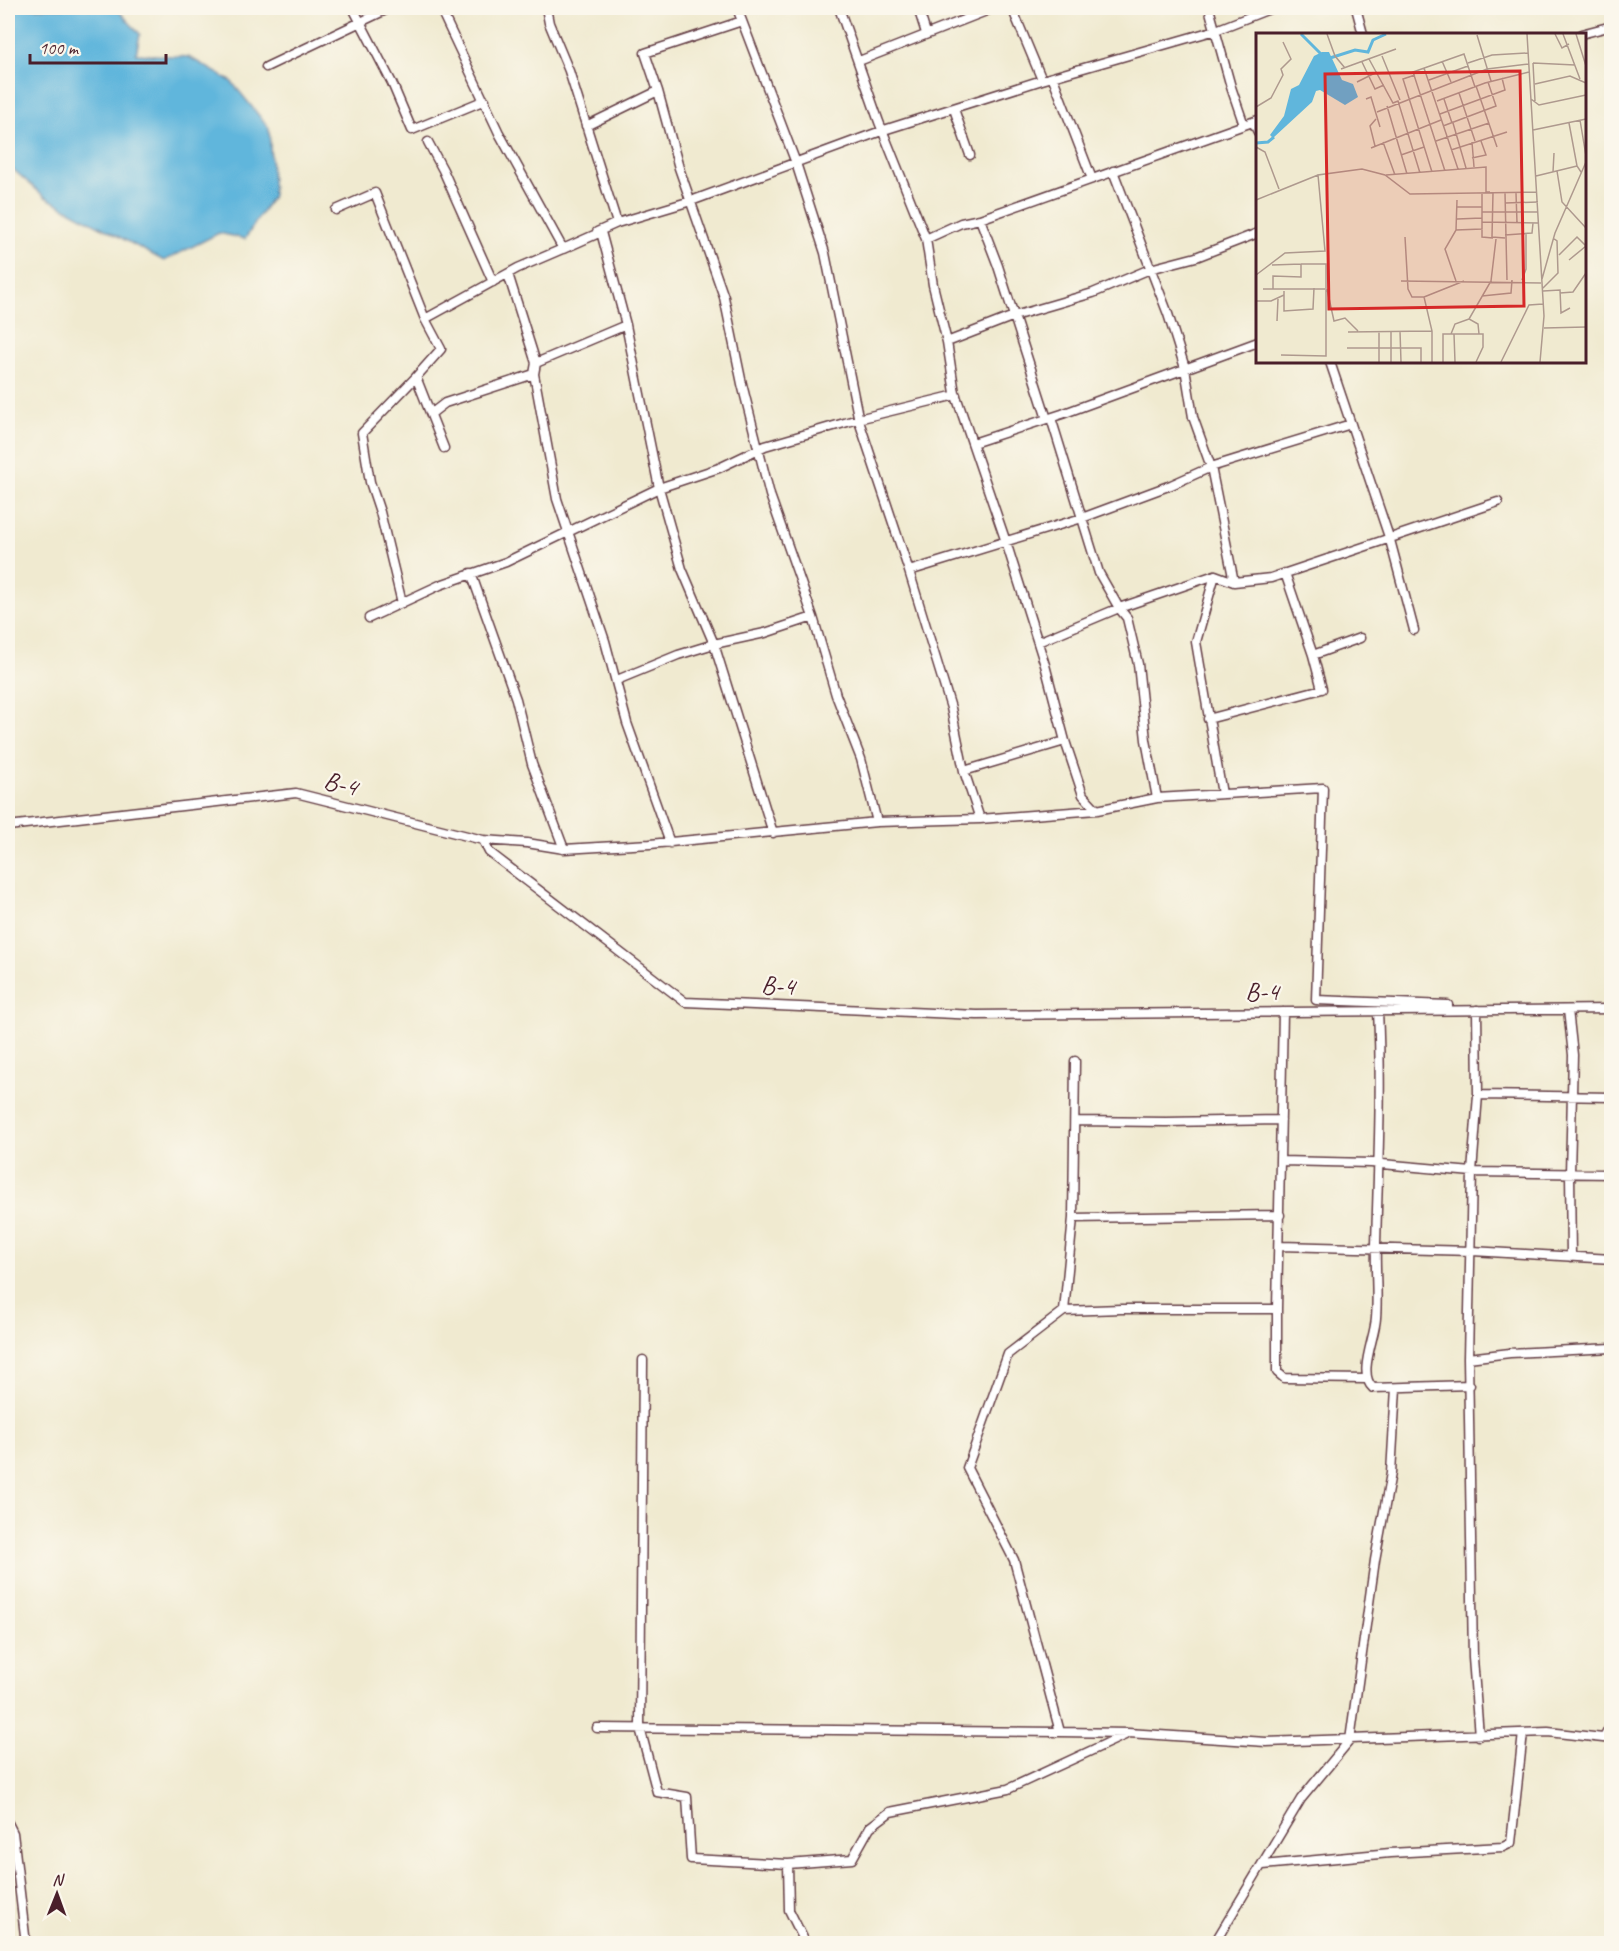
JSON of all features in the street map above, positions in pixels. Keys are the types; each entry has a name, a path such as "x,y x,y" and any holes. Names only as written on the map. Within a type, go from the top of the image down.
{"street":[{"path":"353,8 392,83 412,130 485,100"},
{"path":"266,67 390,8"},
{"path":"441,8 499,133 562,249"},
{"path":"546,8 549,23 569,71 617,223"},
{"path":"737,8 796,163 825,253 858,419 909,571 951,708 964,771 980,819"},
{"path":"839,8 926,239 933,285 947,342 956,395 1038,642 1065,741 1083,795 1096,810"},
{"path":"918,8 926,33"},
{"path":"859,61 994,8"},
{"path":"1012,8 1041,80"},
{"path":"926,239 961,223 980,219 1251,122 1231,87 1209,8"},
{"path":"425,319 508,274 617,223 691,201 884,130 1041,80 1216,30 1272,8"},
{"path":"1356,8 1362,33"},
{"path":"742,21 645,53 674,152 724,297 770,495 813,617 836,695 861,759 877,822"},
{"path":"1585,33 1611,27"},
{"path":"1053,78 1092,179"},
{"path":"586,126 658,91"},
{"path":"954,109 970,155"},
{"path":"428,142 443,170 493,282"},
{"path":"1113,171 1168,314 1185,368 1193,417 1211,466 1234,582"},
{"path":"336,210 375,193 425,319 441,350 362,433 370,482 380,512 402,603"},
{"path":"980,219 1049,418 1099,573 1127,618 1138,664 1146,740 1157,798"},
{"path":"562,249 601,232 626,325 658,488 682,569 714,644 773,832"},
{"path":"947,342 1014,316 1093,293 1150,269 1196,257 1256,233"},
{"path":"508,274 536,363 534,374 557,499 617,680 627,723 670,843"},
{"path":"536,363 626,325"},
{"path":"973,443 1049,418 1256,342"},
{"path":"1330,363 1390,540 1414,630"},
{"path":"432,413 445,404 534,374"},
{"path":"416,377 444,448"},
{"path":"369,618 471,573 506,562 658,488 719,468 765,446 858,419 956,395"},
{"path":"909,571 1082,518 1172,485 1211,466 1351,424"},
{"path":"1038,642 1119,608 1215,575 1234,582 1271,578 1498,502"},
{"path":"471,573 516,699 532,764 564,849"},
{"path":"1208,719 1322,689 1285,573"},
{"path":"1215,575 1196,642 1222,794"},
{"path":"617,680 678,655 714,644 765,633 813,617"},
{"path":"1313,655 1360,638"},
{"path":"964,771 1065,741"},
{"path":"483,840 527,843 564,849 670,843 877,822 980,819 1096,810 1157,798 1323,788 1317,1000 1564,1010 1573,1055 1570,1173 1571,1257"},
{"name":"B-4","path":"8,826 296,793 483,840 489,852 685,1002 977,1015 1611,1009"},
{"path":"1477,1010 1478,1095 1472,1172 1468,1358 1473,1658 1479,1736"},
{"path":"1378,1011 1380,1058 1376,1320 1365,1375 1373,1388 1470,1385"},
{"path":"1283,1012 1277,1372 1284,1378 1367,1379"},
{"path":"1064,1311 1073,1218 1075,1061"},
{"path":"1478,1095 1611,1097"},
{"path":"1075,1121 1281,1120"},
{"path":"1281,1161 1378,1164 1472,1172 1611,1174"},
{"path":"1073,1218 1280,1215"},
{"path":"1280,1246 1472,1251 1611,1259"},
{"path":"1060,1732 1014,1560 967,1468 1008,1354 1064,1311 1277,1309"},
{"path":"1468,1358 1510,1353 1611,1348"},
{"path":"643,1360 640,1728 657,1792 687,1797 691,1859 788,1864 852,1859 870,1827 890,1812 1008,1789 1128,1733"},
{"path":"1214,1944 1301,1799 1350,1740 1375,1560 1391,1473 1396,1389"},
{"path":"597,1728 1128,1733 1266,1742 1548,1732 1608,1739 1611,1723"},
{"path":"1263,1865 1390,1853 1503,1847 1511,1843 1523,1733"},
{"path":"8,1823 13,1833 26,1944"},
{"path":"788,1864 789,1910 806,1944"}],"water":[{"path":"8,8 116,8 140,34 136,54 189,57 231,81 269,128 273,195 245,239 219,233 164,261 45,197 8,165"}]}
